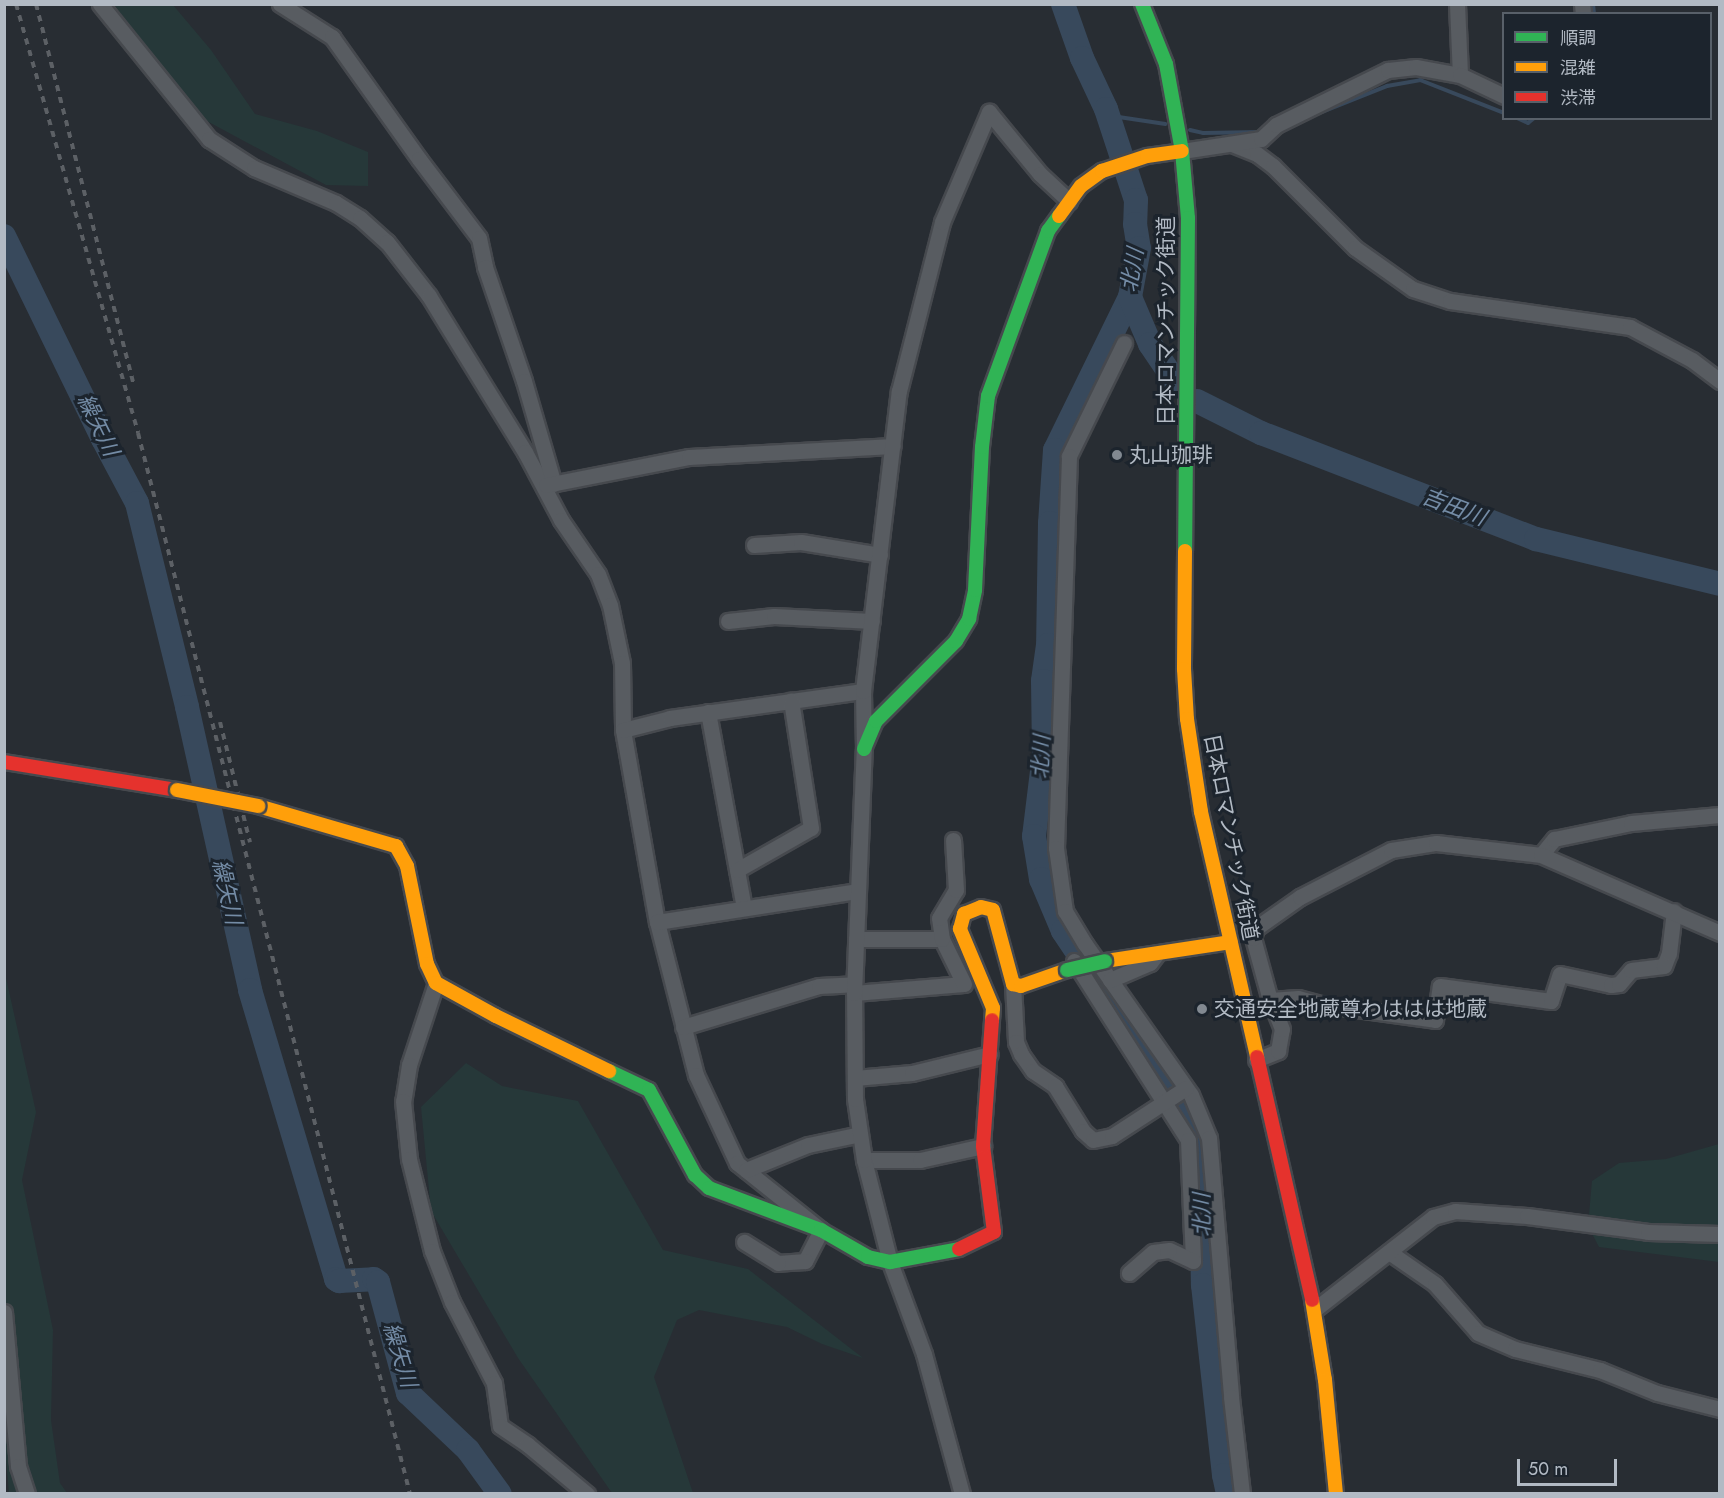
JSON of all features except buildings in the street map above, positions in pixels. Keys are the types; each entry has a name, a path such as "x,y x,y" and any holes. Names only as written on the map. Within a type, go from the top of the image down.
{"main road":[{"name":"日本ロマンチック街道","path":"1142,4 1166,64 1182,150 1188,218 1184,658 1187,719 1201,812 1314,1310 1325,1380 1336,1494"},
{"path":"864,749 876,721 956,641 969,619 975,590 982,447 988,396 1048,231 1081,186 1102,171 1147,156 1182,150"},
{"path":"4,762 177,790 258,806 396,846 407,866 427,964 436,983 496,1016 650,1090 695,1175 709,1188 821,1230 868,1257 890,1263 959,1249 994,1232 983,1146 993,1008 960,929 964,914 981,907 993,910 1013,984 1022,986 1069,964 1105,961 1231,942"}],"street":[{"path":"100,4 209,139 254,168 336,203 360,218 387,242 429,296 548,485"},
{"path":"280,4 332,37 479,238 485,267 524,381 548,485 561,520 598,574 610,605 621,663 623,730 657,922 696,1075 737,1163 821,1230 805,1261 778,1263 744,1242"},
{"path":"1456,4 1461,75"},
{"path":"1182,150 1261,139 1276,125 1388,70 1416,67 1461,75 1502,96"},
{"path":"962,1494 924,1354 890,1263 864,1160 860,1134 855,1078 854,988 864,749 863,691 902,380 942,222 989,112 1040,174 1069,201"},
{"path":"1232,144 1257,154 1273,166 1355,248 1413,289 1450,301 1630,327 1692,360 1719,381"},
{"path":"1125,343 1069,456 1056,848 1065,911 1186,1088 1209,1138 1231,1397 1242,1494"},
{"path":"548,485 689,457 893,446"},
{"path":"754,545 801,542 880,555"},
{"path":"728,621 774,616 872,621"},
{"path":"623,730 708,712 863,691"},
{"path":"737,870 811,828 791,700"},
{"path":"708,712 744,909"},
{"path":"1540,855 1554,840 1631,823 1719,815"},
{"path":"683,1027 819,986 854,988 963,984 942,939 939,918 956,890 953,840"},
{"path":"1256,1060 1278,1051 1282,1029 1270,1000 1253,938 1256,928 1300,897 1350,868 1391,850 1436,843 1540,855 1674,911 1719,933"},
{"path":"657,922 857,891"},
{"path":"1270,1000 1298,998 1320,1004 1435,1020 1440,986 1551,1001 1560,974 1611,985 1618,984 1631,970 1664,966 1669,953 1674,911"},
{"path":"856,939 942,939"},
{"path":"1110,980 1150,963 1157,953"},
{"path":"1069,964 1188,1140 1193,1261 1169,1250 1153,1252 1129,1273"},
{"path":"436,983 409,1065 403,1101 410,1159 432,1251 452,1302 494,1383 500,1426 528,1445 587,1494"},
{"path":"1013,984 1016,1042 1021,1054 1032,1071 1055,1086 1083,1131 1093,1140 1112,1137 1186,1088"},
{"path":"855,1078 912,1073 990,1054"},
{"path":"746,1170 808,1145 860,1134"},
{"path":"864,1160 921,1160 983,1146"},
{"path":"1314,1310 1433,1217 1455,1211 1527,1216 1648,1232 1719,1234"},
{"path":"1389,1252 1435,1284 1478,1333 1515,1349 1600,1370 1657,1394 1719,1409"},
{"path":"4,1312 18,1466 27,1494"}],"shaded area":[{"path":"114,5 173,5 211,50 255,114 317,131 368,152 368,186 326,185 205,120"},
{"path":"4,969 36,1112 22,1180 53,1330 51,1420 60,1483 67,1493 9,1493 4,1437"},
{"path":"466,1063 502,1086 578,1101 663,1250 748,1269 863,1358 822,1344 787,1327 699,1310 677,1320 654,1377 693,1493 612,1493 518,1358 431,1211 421,1107"},
{"path":"1719,1144 1719,1262 1599,1247 1588,1226 1592,1181 1619,1163 1666,1159"}],"waterway":[{"name":"北川","path":"1063,4 1082,58 1106,109 1136,200 1135,224 1139,248 1130,297 1055,450 1050,523 1048,645 1043,681 1044,755 1034,836 1041,879 1063,931 1190,1121 1201,1164 1203,1285 1228,1494"},
{"path":"1593,4 1594,12"},
{"path":"1302,120 1387,86 1420,80 1502,112"},
{"path":"1106,109 1112,116 1165,124"},
{"path":"1521,120 1528,123 1532,120"},
{"path":"1190,130 1203,133 1260,132"},
{"name":"繰矢川","path":"4,236 103,439 137,503 187,707 250,990 336,1279 339,1281 374,1279 378,1282 408,1393 468,1450 500,1494"},
{"name":"吉田川","path":"1130,297 1150,344 1175,381"},
{"name":"吉田川","path":"1197,401 1261,433 1536,539 1720,584"}],"railway":[{"path":"16,4 138,433 410,1494"},
{"path":"36,4 134,385"},
{"path":"220,722 250,842"}],"traffic: fast":[{"path":"1142,4 1166,64 1182,151 1188,218 1185,551"},
{"path":"864,749 876,721 956,641 969,619 975,590 982,447 988,396 1048,231 1059,216"},
{"path":"1067,970 1105,961"},
{"path":"609,1071 649,1090 695,1175 709,1188 821,1230 868,1257 890,1262 959,1249"}],"traffic: slow":[{"path":"1059,216 1081,186 1102,171 1147,156 1182,151"},
{"path":"1185,551 1184,669 1187,719 1201,812 1257,1057"},
{"path":"177,790 258,806"},
{"path":"258,806 396,846 407,866 427,964 436,983 496,1016 609,1071"},
{"path":"992,1020 993,1008 960,929 964,914 981,907 993,910 1013,984 1021,986 1067,970"},
{"path":"1105,961 1231,942"},
{"path":"1312,1300 1325,1380 1336,1494"}],"traffic: jam":[{"path":"4,762 177,790"},
{"path":"959,1249 994,1232 983,1146 992,1020"},
{"path":"1257,1057 1312,1300"}],"place":[{"name":"丸山珈琲","path":"1117,455"},
{"name":"交通安全地蔵尊わははは地蔵","path":"1202,1009"}]}
